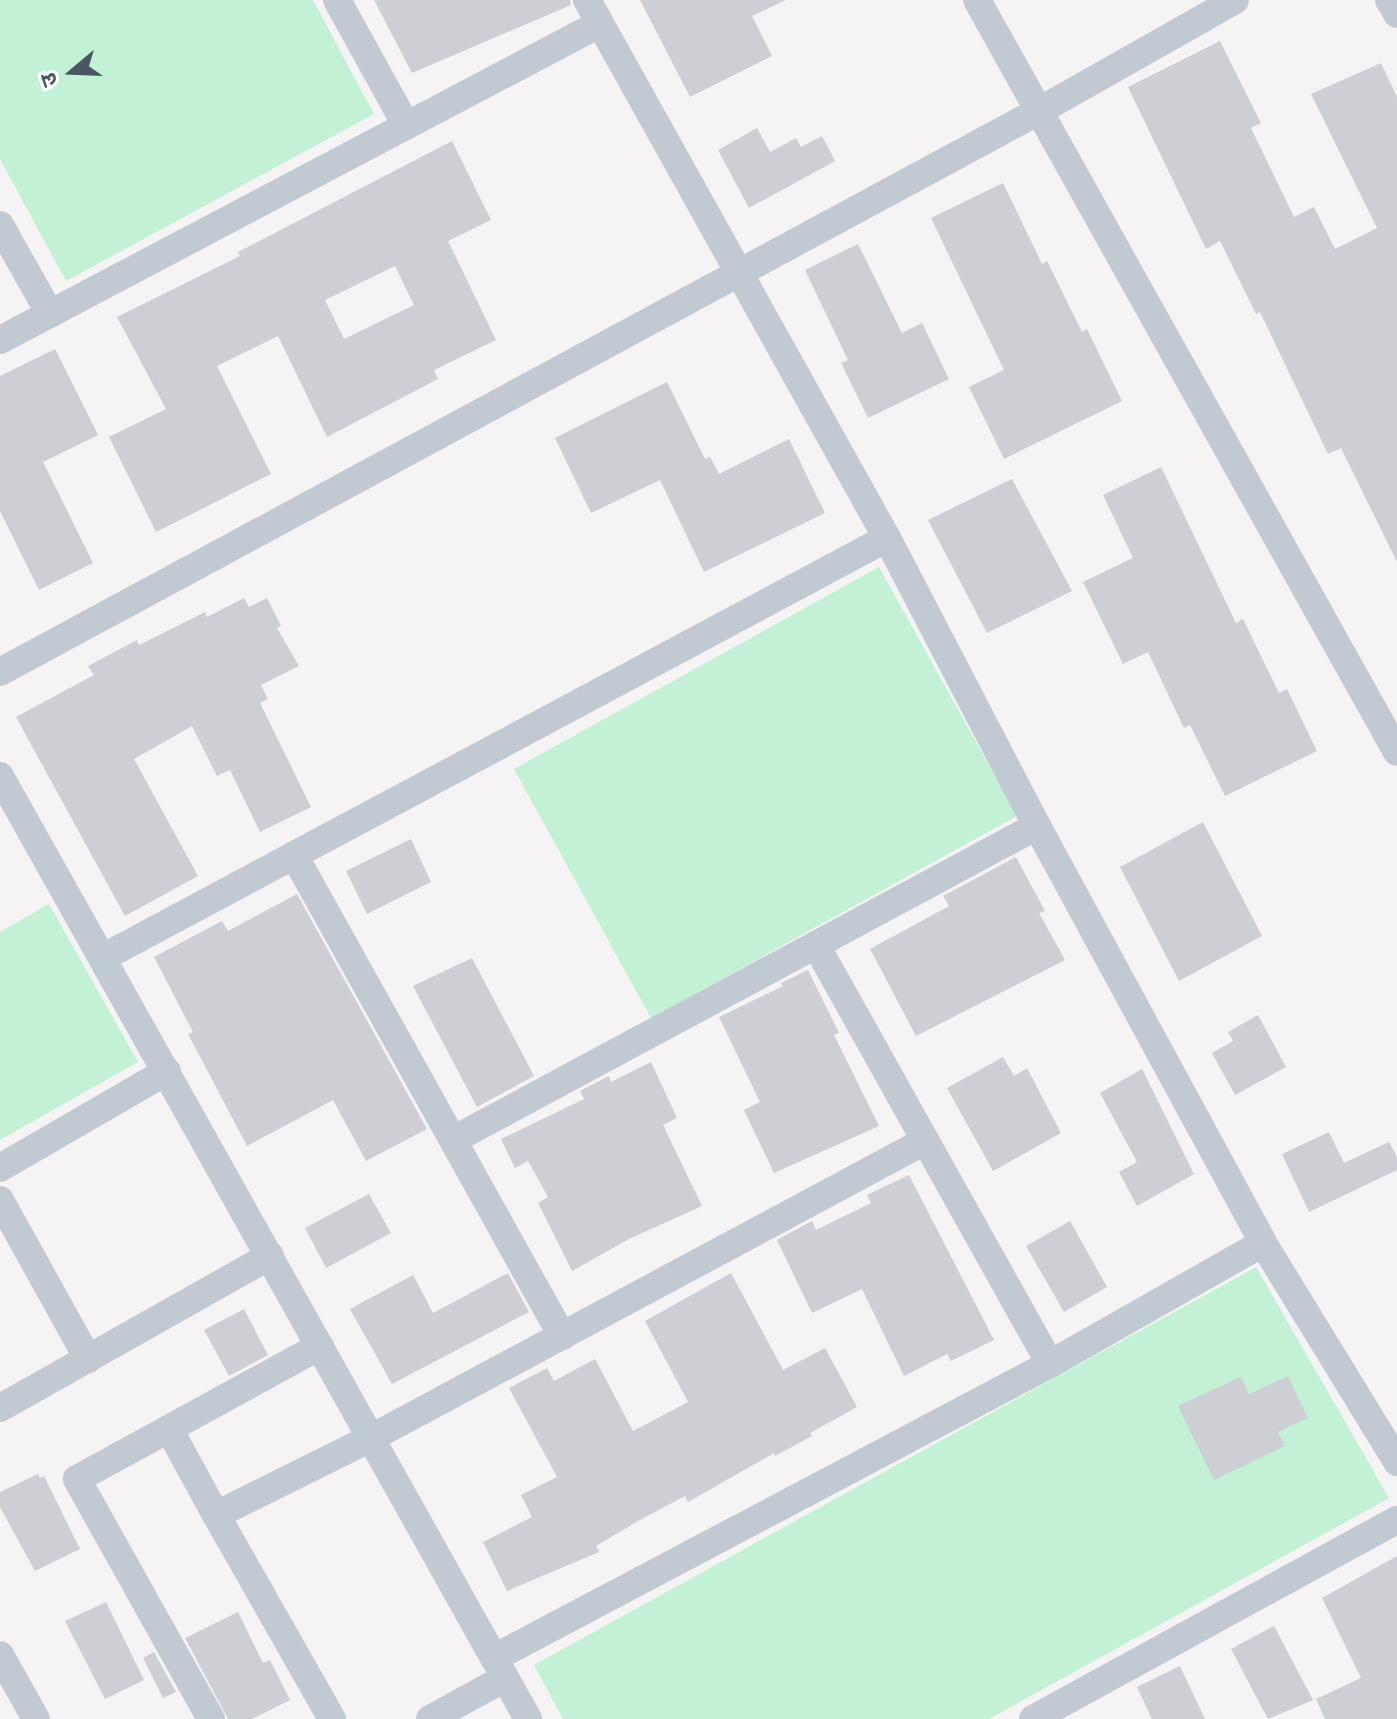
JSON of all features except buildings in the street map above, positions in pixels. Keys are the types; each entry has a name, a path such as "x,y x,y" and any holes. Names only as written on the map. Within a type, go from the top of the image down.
{"street":[{"path":"337,0 406,125"},
{"path":"977,0 1397,752"},
{"path":"0,672 1039,111 1235,0"},
{"path":"1389,0 1397,14"},
{"path":"0,340 406,125 593,12 887,538 1037,826 1263,1243 1397,1462"},
{"path":"0,225 50,314"},
{"path":"104,957 887,538"},
{"path":"0,776 528,1719"},
{"path":"453,1140 1037,826"},
{"path":"294,855 562,1336"},
{"path":"816,945 1050,1364"},
{"path":"0,1168 167,1071"},
{"path":"216,1515 371,1438 925,1141"},
{"path":"0,1200 88,1359"},
{"path":"430,1719 500,1668 1263,1243"},
{"path":"0,1408 270,1256"},
{"path":"211,1719 77,1479 320,1346"},
{"path":"169,1429 332,1719"},
{"path":"1033,1719 1397,1520"},
{"path":"0,1655 36,1719"}],"green space":[{"path":"0,0 313,0 374,114 66,281 0,159"},
{"path":"879,567 1017,816 651,1018 514,769"},
{"path":"49,904 138,1062 0,1140 0,932"},
{"path":"1256,1267 1389,1498 989,1719 563,1719 534,1665"}]}
